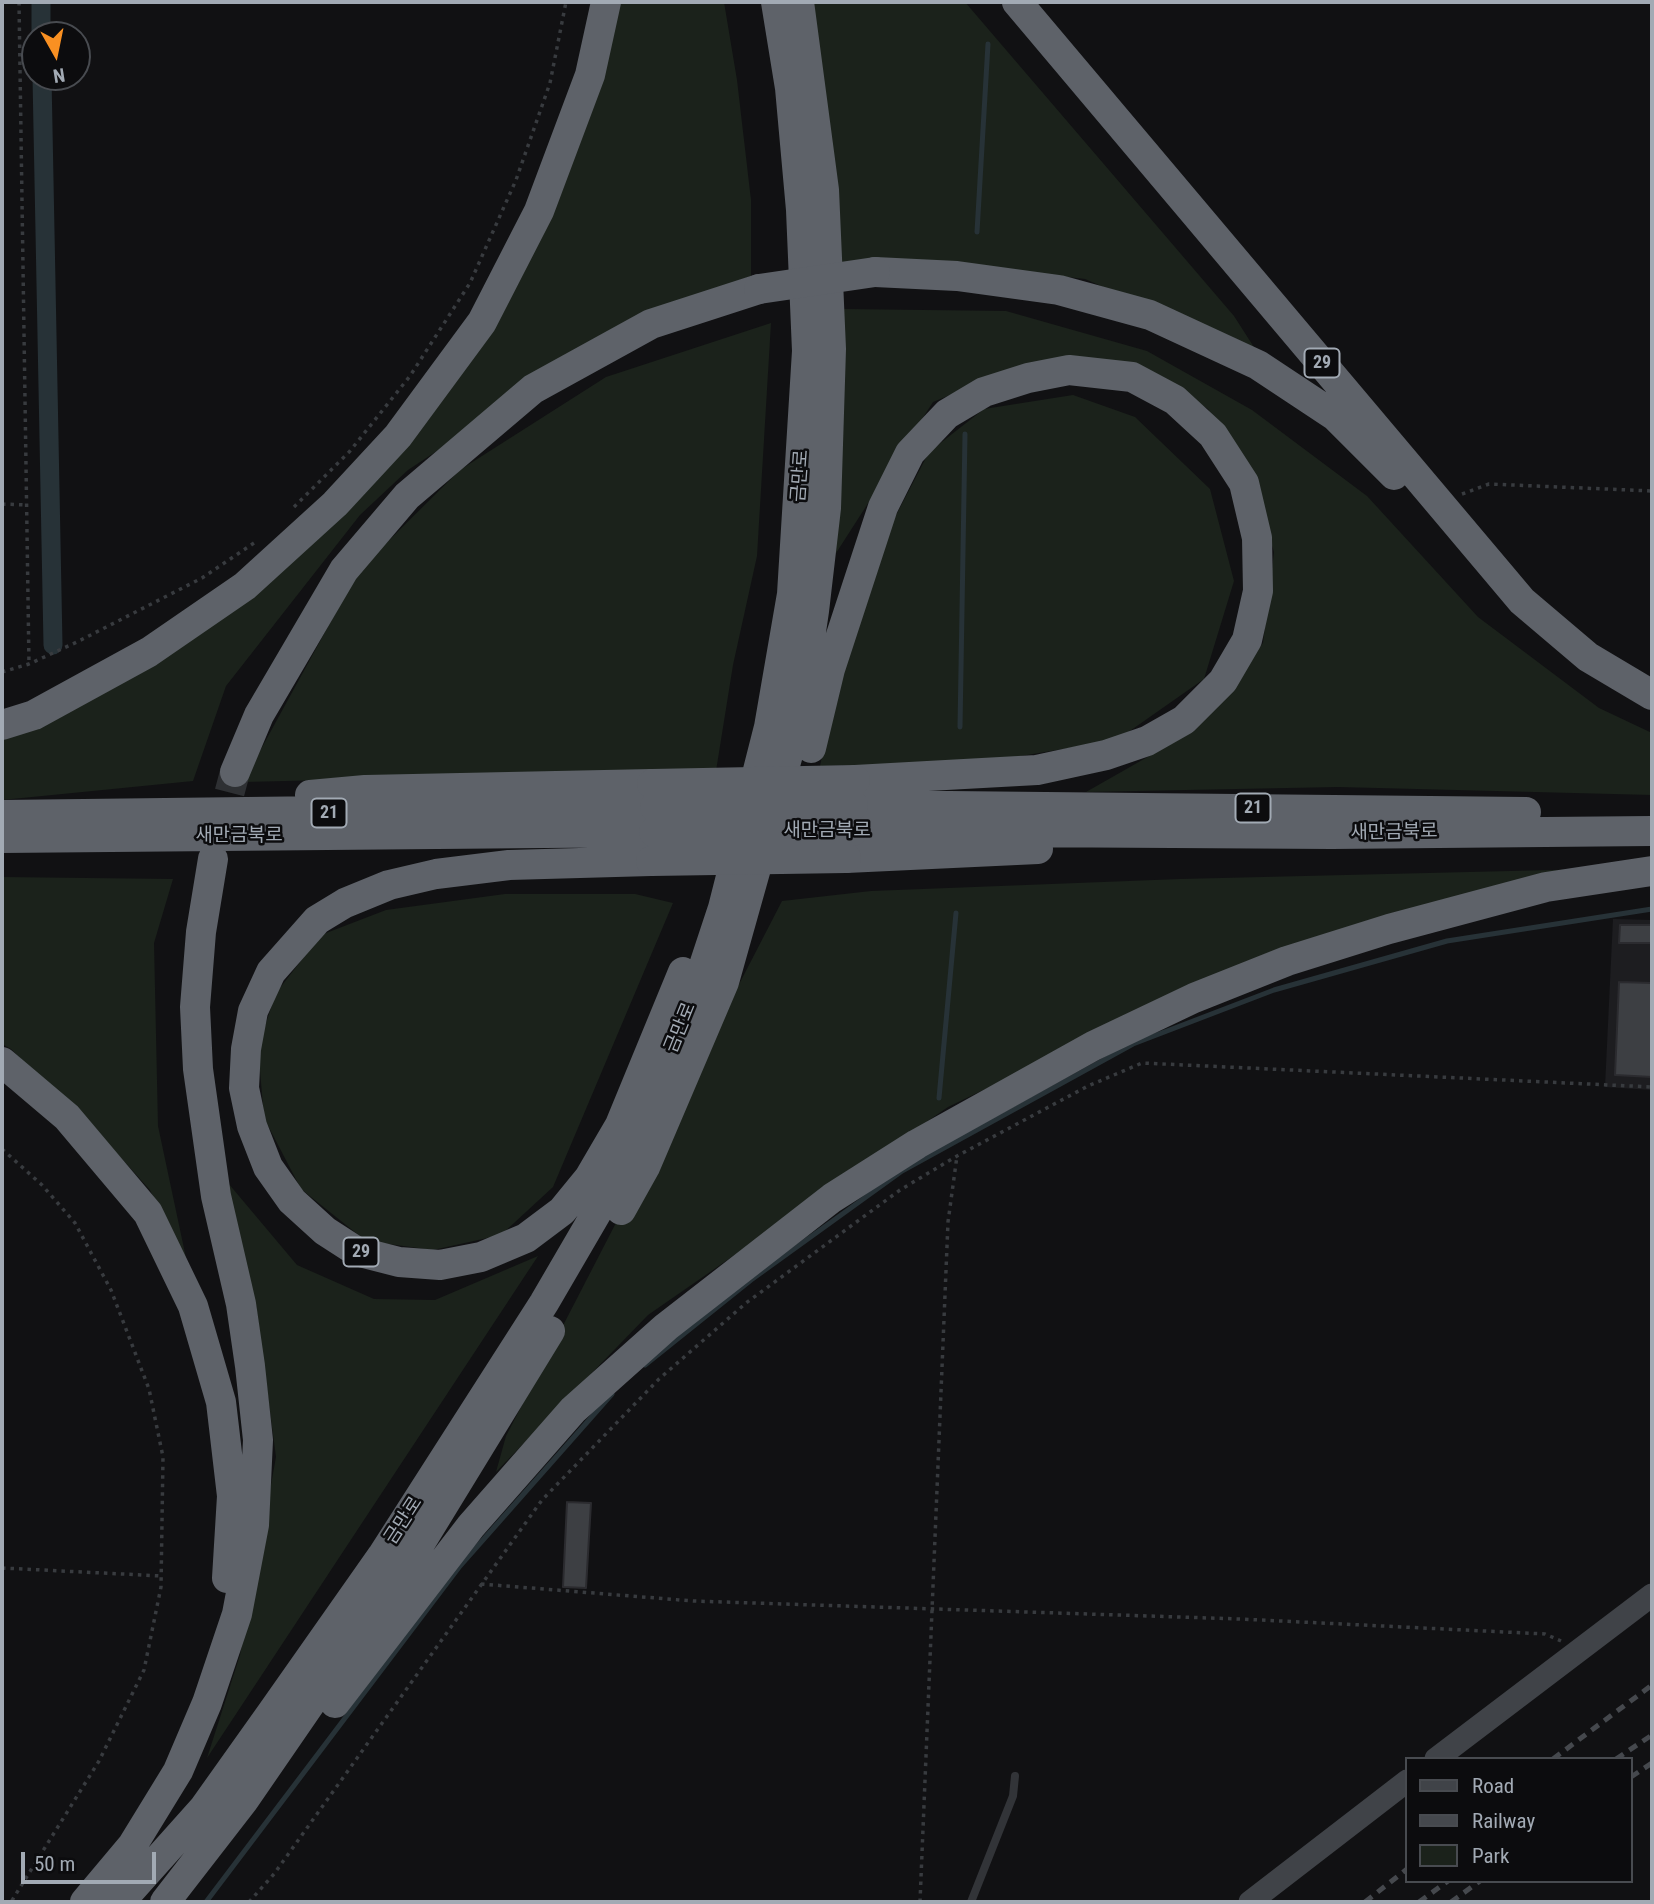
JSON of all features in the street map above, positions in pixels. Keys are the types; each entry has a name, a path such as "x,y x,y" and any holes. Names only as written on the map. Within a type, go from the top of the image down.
{"highway":[{"path":"2,725 34,715 149,652 245,586 335,504 398,436 482,322 539,211 590,75 606,2"},
{"name":"금만로","path":"120,1902 204,1808 382,1556 544,1303 618,1176 685,1023 723,908 769,727 792,594 807,351 801,210 790,88 776,2"},
{"name":"금만로","path":"165,1902 244,1800 416,1550 490,1431 645,1167 724,982 798,719 823,534 831,402 826,230 823,177 799,2"},
{"name":"29","path":"1017,2 1522,601 1588,657 1652,695"},
{"path":"235,772 259,715 344,570 407,496 533,389 651,324 759,289 875,272 957,276 1059,290 1150,315 1258,365 1335,416 1522,601"},
{"path":"653,821 852,818 1037,769 1106,755 1147,741 1184,720 1223,681 1247,639 1258,590 1257,538 1244,483 1213,435 1175,400 1132,377 1069,370 1028,378 984,392 947,414 909,453 883,507 862,566 771,883 686,1075"},
{"name":"29","path":"653,821 509,865 436,874 389,885 345,903 317,920 271,972 253,1011 246,1049 244,1088 253,1126 268,1167 292,1201 325,1231 356,1251 399,1262 440,1265 481,1257 526,1238 562,1211 589,1178 620,1125 687,963 769,727"},
{"name":"새만금북로","path":"2,838 653,821 1652,813"},
{"name":"새만금북로","path":"2,815 653,821"},
{"name":"새만금북로","path":"852,818 1332,834 1652,831"},
{"path":"85,1902 120,1860 178,1771 207,1703 237,1614 254,1525 258,1440 250,1366 241,1304 216,1196 198,1069 195,1007 201,932 213,859"},
{"path":"244,1800 321,1722 471,1526 573,1410 666,1327 832,1198 1003,1094 1194,998 1287,961 1389,929 1546,887 1652,871"},
{"path":"2,1062 67,1117 148,1213 193,1306 222,1402 232,1496 229,1570 211,1658 164,1775 120,1860"}],"street":[{"path":"1439,1757 1652,1595"},
{"path":"1250,1902 1406,1782"}],"lane":[{"path":"971,1902 1013,1796 1015,1776"}],"path":[{"path":"19,2 29,664"},
{"path":"284,516 350,451 410,376 470,283 516,180 550,83 566,2"},
{"path":"1453,498 1489,484 1652,491"},
{"path":"2,504 27,505"},
{"path":"2,673 29,664 202,578 266,535"},
{"path":"249,1902 274,1874 542,1500 659,1379 746,1303 900,1190 957,1156 1088,1086 1142,1063 1652,1087"},
{"path":"2,1149 42,1185 75,1223 111,1290 149,1389 163,1457 162,1576 144,1671 99,1761 11,1902"},
{"path":"920,1902 948,1222 957,1156"},
{"path":"2,1568 162,1576"},
{"path":"481,1584 693,1601 932,1608 1545,1634 1577,1650"}],"shaded area":[{"path":"1613,919 1652,920 1652,1090 1605,1087"}],"green space":[{"path":"617,2 724,2 737,80 751,200 751,276 642,316 408,470 360,515 226,686 193,781 2,800 2,733 317,535 554,210"},
{"path":"807,2 965,2 1234,316 1259,355 1085,279 910,259 841,266"},
{"path":"843,309 1006,311 1147,351 1252,410 1367,496 1478,617 1599,708 1652,733 1652,795 1338,787 1086,792 1195,730 1263,643 1274,552 1250,474 1208,409 1156,375 1009,371 933,402 831,561"},
{"path":"771,323 757,556 733,665 716,771 243,782 359,570 460,470 606,377"},
{"path":"1073,395 1135,417 1210,489 1234,581 1204,679 1117,740 979,763 820,766 832,710 881,544 929,452 984,409"},
{"path":"1593,869 1268,953 948,1107 648,1315 496,1472 506,1436 782,901 871,891 1180,879"},
{"path":"2,877 173,879 154,943 158,1126 189,1272 150,1190 11,1049 2,1044"},
{"path":"505,894 635,894 673,903 553,1187 501,1235 433,1250 366,1241 301,1189 264,1118 258,1047 276,993 321,935 386,910"},
{"path":"223,1177 297,1265 374,1299 435,1300 538,1256 207,1758 240,1655 276,1457 256,1305"}],"building":[{"path":"1620,925 1652,925 1652,943 1619,943"},
{"path":"1619,982 1652,983 1652,1077 1615,1075"},
{"path":"567,1502 591,1503 586,1588 563,1587"}],"waterway":[{"path":"41,2 41,21"},
{"path":"977,232 988,44"},
{"path":"42,91 53,645"},
{"path":"960,727 965,434"},
{"path":"645,1365 751,1280 902,1171 1133,1044 1274,990 1447,941 1652,909"},
{"path":"939,1098 956,913"},
{"path":"206,1902 460,1566 612,1394"}],"tunnel":[{"path":"218,836 235,772"}],"railway":[{"path":"1556,1757 1652,1685"},
{"path":"1619,1757 1652,1735"},
{"path":"1633,1776 1652,1763"},
{"path":"1365,1902 1406,1870"},
{"path":"1419,1902 1445,1883"},
{"path":"1451,1902 1477,1883"}]}
